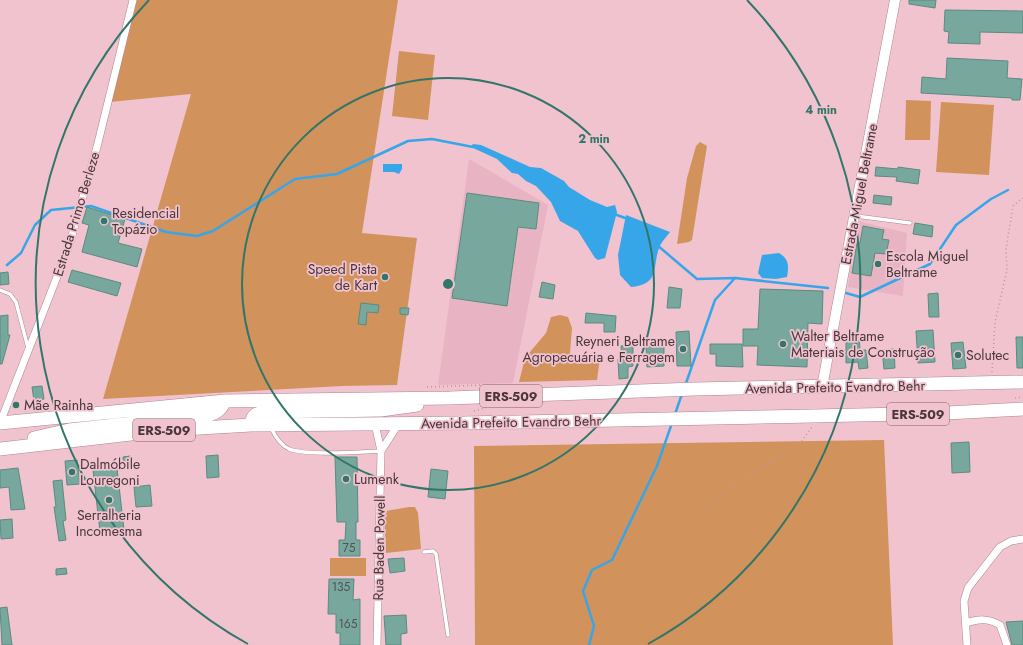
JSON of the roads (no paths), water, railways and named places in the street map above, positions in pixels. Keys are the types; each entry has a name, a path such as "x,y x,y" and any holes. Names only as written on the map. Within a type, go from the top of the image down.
{"highway":[{"name":"Avenida Prefeito Evandro Behr","path":"0,423 225,400 450,398 1023,382"},
{"path":"251,424 252,418 257,414 267,412 381,410 419,405 450,398"},
{"path":"0,448 39,436 69,430 215,413 221,408 225,400"},
{"name":"Avenida Prefeito Evandro Behr","path":"0,448 166,430 251,424 375,424 813,416 947,413 1023,409"}],"street":[{"name":"Estrada Primo Berleze","path":"0,423 69,246 96,147 133,0"},
{"name":"Estrada Miguel Beltrame","path":"822,387 895,0"},
{"path":"381,451 400,423"},
{"name":"Rua Baden Powell","path":"375,424 381,451 377,645"},
{"path":"967,645 964,601 968,588 1000,547 1011,541 1023,539"},
{"path":"966,623 979,619 991,620 1000,625 1007,645"}],"lane":[{"path":"854,215 910,223"},
{"path":"0,290 10,294 16,302 28,351"},
{"path":"268,424 275,438 287,448 301,452 381,451"},
{"path":"424,552 433,552 436,554 448,635"}],"water":[{"path":"473,144 481,145 530,167 541,168 564,181 569,187 590,200 607,207 615,205 617,212 605,258 598,260 595,258 578,231 560,221 551,202 536,186 526,181 518,174 512,173 497,159 471,147"},
{"path":"383,164 402,164 402,169 399,174 394,172 383,172"},
{"path":"626,215 670,232 659,248 655,269 651,279 647,283 631,287 620,275 618,255"},
{"path":"779,253 788,263 787,277 776,279 762,278 758,273 762,255"}],"waterway":[{"path":"7,265 21,253 35,225 51,210 91,206 166,232 197,236 213,231 295,179 337,174 408,141 432,139 473,147"},
{"path":"846,293 860,297 930,264 956,225 991,199 1008,190"},
{"path":"614,214 628,219"},
{"path":"657,245 697,279 735,278"},
{"path":"685,386 715,300 735,278 828,288"},
{"path":"675,414 682,394"},
{"path":"589,645 594,626 583,591 592,570 612,560 657,466 672,423"}],"place":[{"name":"Residencial Topázio","path":"104,221"},
{"name":"Escola Miguel Beltrame","path":"878,264"},
{"name":"Speed Pista de Kart","path":"385,277"},
{"name":"Walter Beltrame Materiais de Construção","path":"783,344"},
{"name":"Reyneri Beltrame Agropecuária e Ferragem","path":"683,349"},
{"name":"Solutec","path":"958,355"},
{"name":"Mãe Rainha","path":"16,405"},
{"name":"Dalmóbile Louregoni","path":"72,472"},
{"name":"Lumenk","path":"346,479"},
{"name":"Serralheria Incomesma","path":"109,500"}]}
